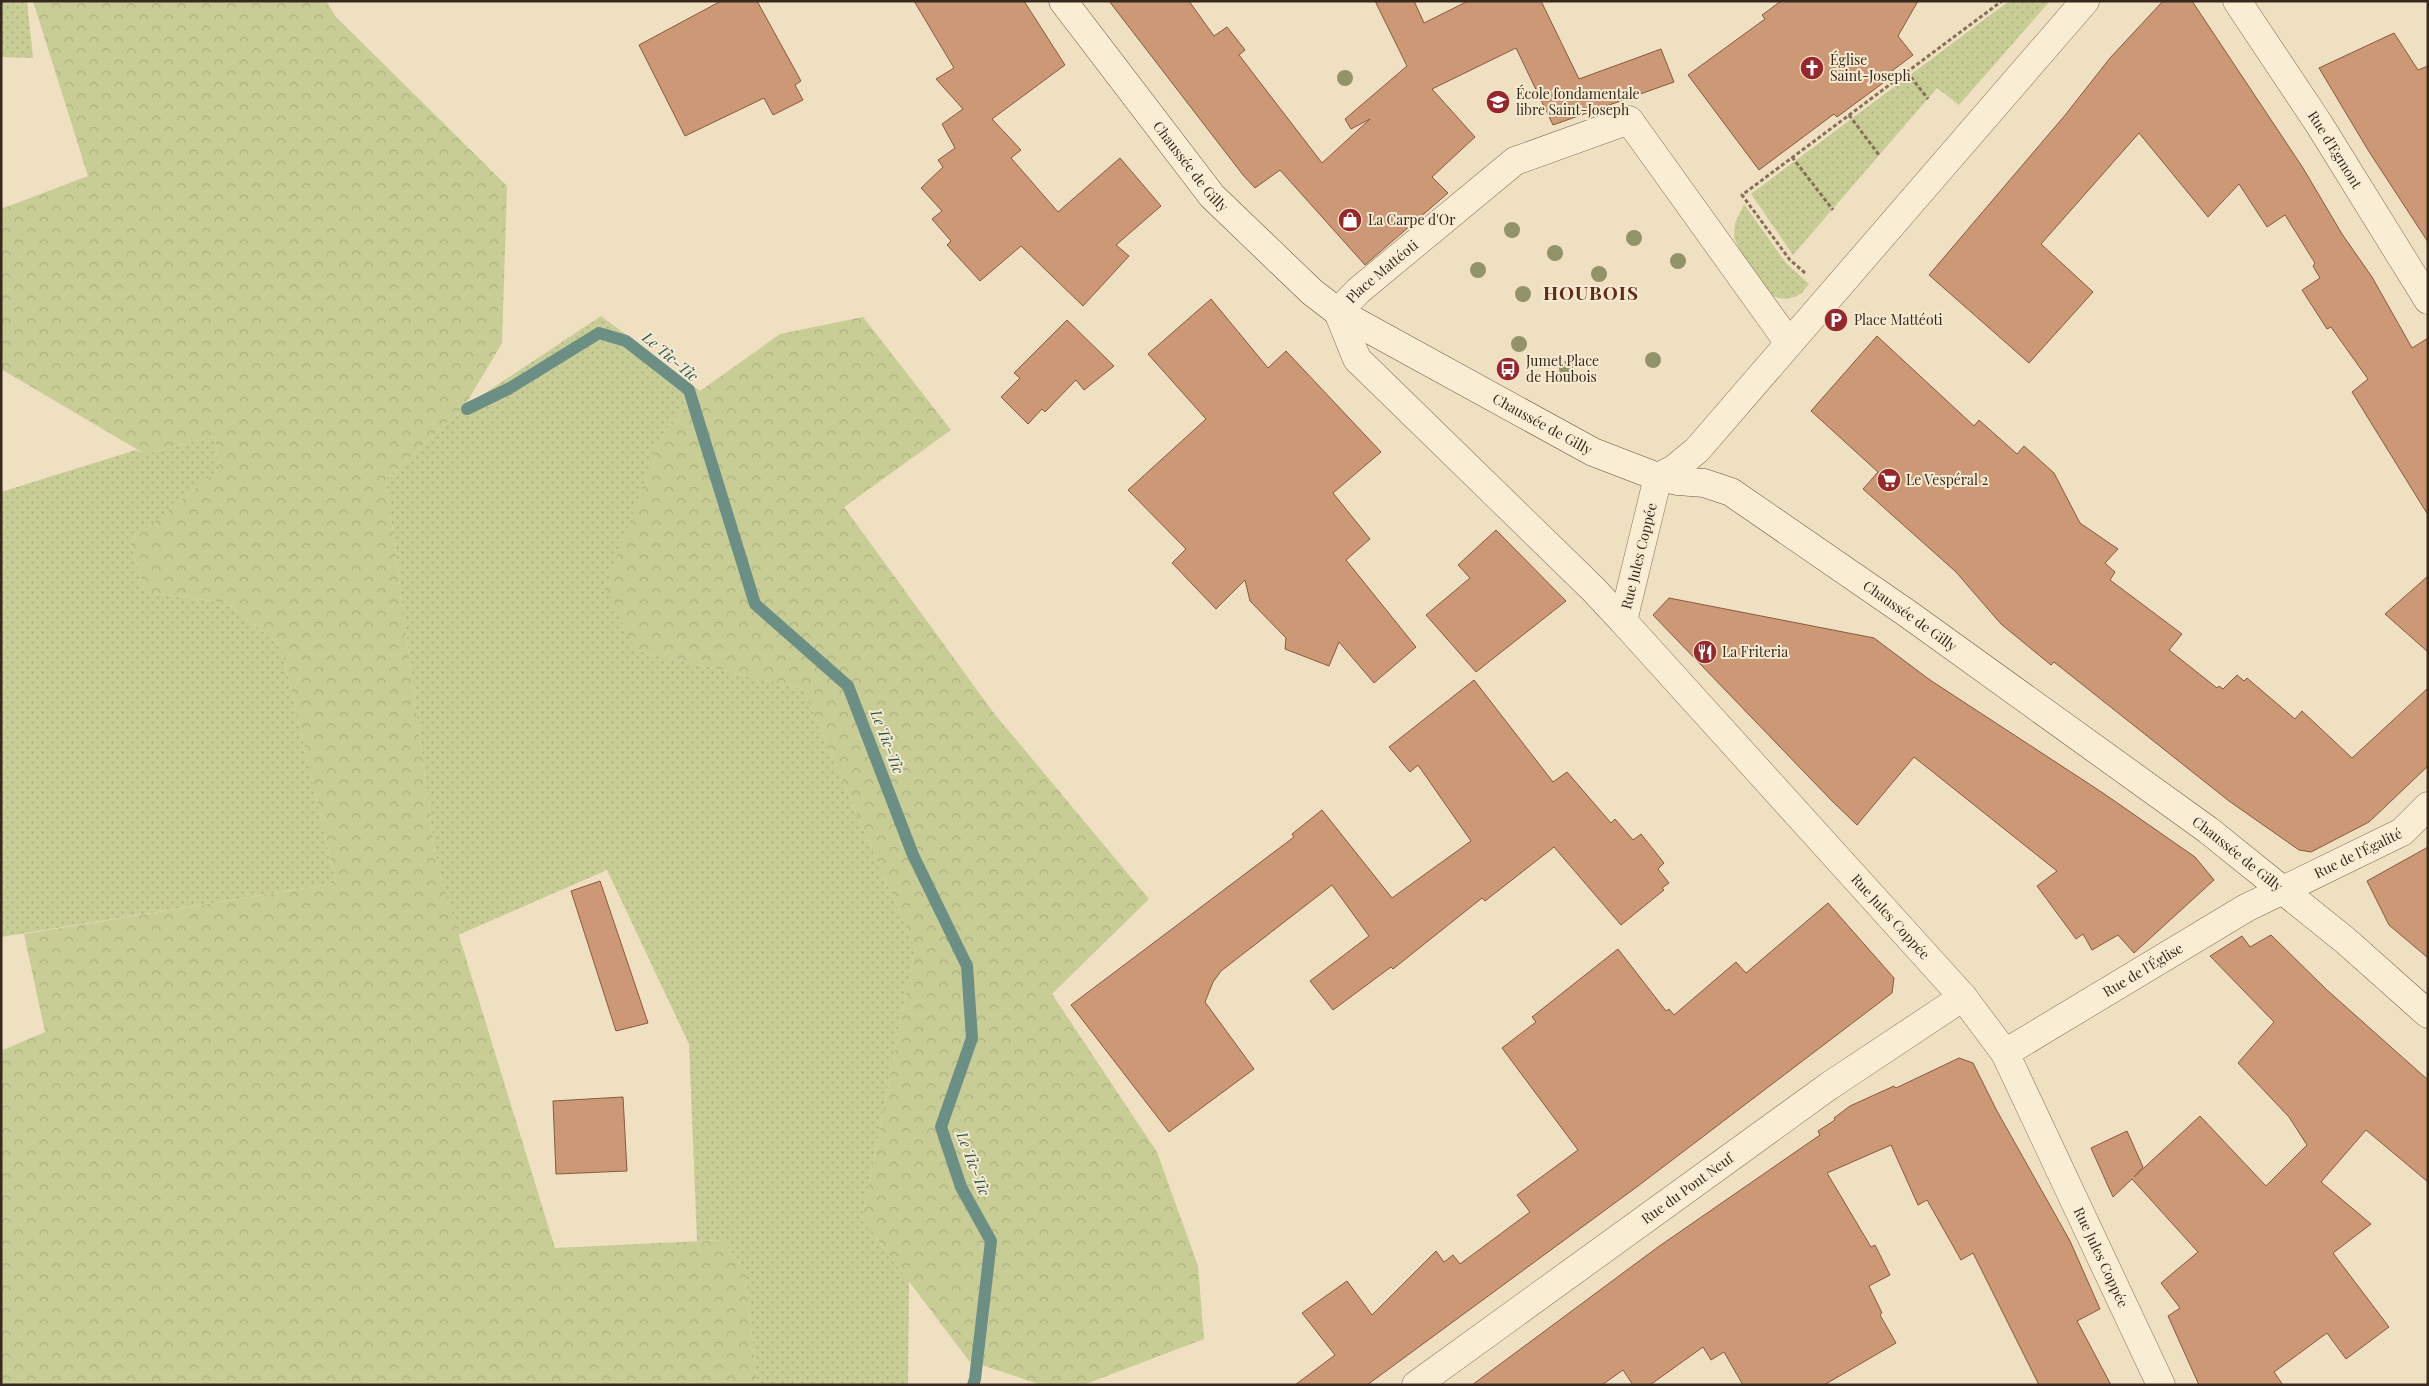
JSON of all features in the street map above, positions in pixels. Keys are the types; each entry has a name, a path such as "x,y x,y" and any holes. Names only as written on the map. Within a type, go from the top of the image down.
{"street":[{"name":"Chaussée de Gilly","path":"1063,1 1212,196 1312,292 1338,312 1594,452 1658,477 1704,483 1732,492 1916,619 2208,830 2346,941 2428,1014"},
{"path":"1658,477 1674,469 1698,450 2085,1"},
{"name":"Rue d'Egmont","path":"2236,1 2319,124 2428,300"},
{"name":"Place Mattéoti","path":"1338,312 1358,291 1515,161 1629,120 1790,343"},
{"path":"1338,312 1357,360 1593,589 1623,621"},
{"name":"Rue Jules Coppée","path":"1658,477 1623,621 1963,997 2005,1053 2161,1385"},
{"name":"Rue de l'Égalité","path":"2282,890 2402,832 2428,806"},
{"name":"Rue de l'Église","path":"2005,1053 2246,908 2282,890"},
{"name":"Rue du Pont Neuf","path":"1416,1385 1829,1086 1963,997"}],"path":[{"path":"1830,295 1790,260 1742,195 2002,1"},
{"path":"1907,72 1928,99"},
{"path":"1849,115 1879,155"},
{"path":"1792,157 1832,210"}],"green space":[{"path":"1,1 27,1 33,58 1,57"},
{"path":"33,1 326,1 336,17 507,186 502,343 464,407 386,479 436,861 555,1248 722,1240 745,1269 757,1385 1,1384 1,1051 45,1032 24,934 336,883 281,646 227,603 145,592 130,542 219,469 215,436 145,454 1,369 1,209 88,176"},
{"path":"2009,1 2050,1 1959,105 1937,88 1793,255 1751,194"},
{"path":"1744,204 1786,263 1809,284 1802,293 1795,297 1784,299 1772,296 1739,249 1734,237 1735,223"},
{"path":"601,316 700,391 661,436 636,650 803,689 915,948 862,1219 909,1281 908,1385 757,1385 745,1269 722,1240 697,1241 689,1044 607,870 458,935 436,861 386,479 464,407"},
{"path":"863,317 951,430 844,507 993,712 1149,899 1052,994 1157,1152 1198,1266 1204,1339 1083,1385 1042,1385 969,1361 862,1219 915,948 803,689 636,650 605,589 661,436 700,391 780,334"},
{"path":"215,436 219,469 130,542 145,592 227,603 281,646 336,883 1,937 1,492 136,450 145,454"}],"building":[{"path":"721,1 757,1 801,81 795,85 803,100 773,115 764,98 685,136 639,45"},
{"path":"914,1 1024,1 1065,65 992,119 1021,150 1011,158 1058,212 1120,158 1161,206 1116,245 1129,256 1083,306 1021,246 980,281 947,245 951,241 932,219 942,211 921,188 943,167 938,160 955,148 942,124 963,109 936,79 954,68"},
{"path":"1109,1 1189,1 1214,36 1227,27 1245,50 1239,55 1322,163 1370,119 1351,129 1345,119 1407,66 1375,1 1414,1 1424,23 1468,1 1541,1 1579,79 1661,49 1674,82 1553,125 1516,48 1432,89 1475,137 1432,177 1448,193 1365,265 1280,170 1255,188"},
{"name":"Église Saint-Joseph","path":"1781,1 1918,1 1898,36 1913,55 1880,80 1883,83 1837,117 1834,114 1759,170 1688,75 1765,19 1762,15"},
{"path":"2163,1 2192,1 2303,168 2342,234 2372,277 2412,348 2428,338 2428,515 2352,392 2368,379 2331,327 2327,329 2302,290 2320,278 2313,266 2315,263 2285,215 2267,227 2239,184 2208,217 2139,133 2041,244 2093,292 2029,363 1929,275 2066,114 2110,58"},
{"path":"2394,33 2418,70 2428,66 2428,242 2368,150 2319,68"},
{"path":"1211,299 1268,368 1286,351 1381,452 1333,493 1370,539 1346,560 1416,647 1374,683 1339,642 1329,666 1285,649 1286,638 1250,601 1245,580 1216,609 1172,563 1186,549 1128,490 1206,419 1148,354"},
{"path":"1067,320 1114,366 1084,390 1076,380 1045,412 1042,409 1028,424 1001,397 1020,378 1014,373"},
{"path":"1877,336 1974,426 1979,420 2017,454 2024,446 2054,473 2080,523 2118,549 2105,563 2115,572 2110,580 2182,634 2169,650 2217,688 2219,686 2223,689 2237,675 2244,681 2247,678 2295,719 2302,711 2352,758 2428,688 2428,766 2369,822 2311,852 2299,850 2229,801 2054,662 2051,665 2001,624 1956,572 1863,489 1878,472 1811,411"},
{"path":"1496,530 1566,601 1476,672 1426,615 1470,578 1458,565"},
{"path":"2428,576 2428,652 2385,614"},
{"path":"1669,598 1874,638 1930,680 2103,793 2195,857 2214,880 2134,953 2118,935 2092,950 2083,934 2076,939 2037,886 2057,871 1914,757 1857,825 1653,615"},
{"path":"1474,680 1553,782 1567,772 1611,823 1615,819 1633,840 1641,834 1664,863 1658,869 1669,883 1662,888 1664,890 1621,925 1554,847 1485,901 1482,898 1393,969 1391,967 1333,1010 1310,981 1369,936 1332,885 1221,971 1213,982 1205,1002 1254,1069 1169,1132 1071,1005 1294,837 1292,834 1322,810 1392,898 1471,841 1418,765 1410,772 1389,747"},
{"path":"2428,847 2428,958 2389,925 2367,881"},
{"path":"600,881 648,1023 616,1031 571,891"},
{"path":"1828,903 1894,978 1892,993 1638,1186 1367,1385 1295,1385 1335,1355 1302,1313 1347,1281 1372,1315 1436,1251 1444,1262 1453,1255 1460,1264 1530,1212 1517,1195 1578,1150 1502,1048 1536,1022 1532,1017 1618,949 1666,1011 1669,1009 1674,1015 1736,962 1746,973"},
{"path":"2271,935 2327,990 2428,1080 2428,1182 2366,1130 2321,1182 2371,1224 2333,1253 2389,1327 2346,1359 2327,1333 2274,1372 2283,1385 2199,1385 2168,1316 2180,1308 2161,1283 2198,1252 2132,1179 2113,1197 2091,1148 2127,1131 2143,1167 2134,1177 2200,1116 2266,1186 2307,1145 2289,1117 2238,1063 2274,1022 2210,956 2242,936 2250,947"},
{"path":"1959,1058 1973,1063 1997,1111 2070,1241 2100,1309 2077,1321 2111,1385 2039,1385 1973,1253 1961,1260 1927,1200 1918,1205 1891,1145 1827,1173 1871,1247 1875,1245 1890,1275 1869,1286 1882,1313 1880,1315 1896,1343 1824,1385 1743,1385 1724,1352 1711,1360 1703,1347 1650,1385 1633,1385 1623,1370 1602,1385 1472,1385 1658,1247 1820,1135 1818,1131 1835,1120 1834,1118 1850,1106 1894,1086 1896,1088"},
{"path":"623,1097 627,1171 556,1174 553,1101"}],"waterway":[{"name":"Le Tic-Tic","path":"467,409 510,388 599,333 626,341 689,390 755,604 848,686 913,855 967,966 972,1038 941,1127 961,1187 991,1241 973,1385"}],"place":[{"name":"Église Saint-Joseph","path":"1812,68"},
{"name":"École fondamentale libre Saint-Joseph","path":"1498,102"},
{"name":"La Carpe d'Or","path":"1350,220"},
{"name":"Place Mattéoti","path":"1836,320"},
{"name":"Jumet Place de Houbois","path":"1508,369"},
{"name":"Le Vespéral 2","path":"1889,480"},
{"name":"La Friteria","path":"1705,652"}],"district":[{"name":"HOUBOIS","path":"1591,293"}]}
